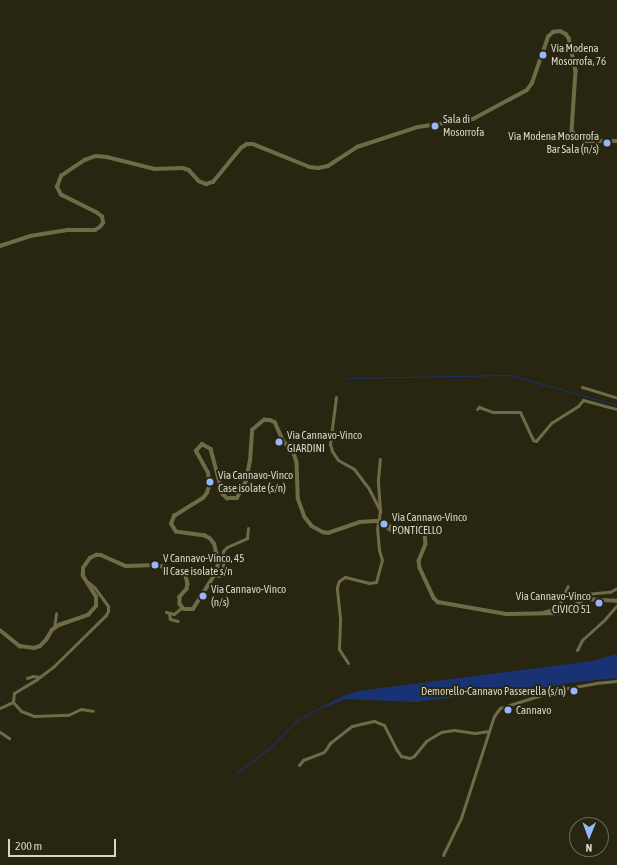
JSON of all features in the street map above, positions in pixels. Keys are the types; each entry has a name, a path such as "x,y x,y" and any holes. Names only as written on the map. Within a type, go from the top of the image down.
{"street":[{"path":"0,246 30,236 69,230 95,230 100,227 103,223 102,218 97,213 61,195 57,187 61,176 85,160 96,156 107,157 155,169 183,168 189,170 199,181 206,184 213,182 241,148 247,144 253,144 310,167 318,168 328,166 357,147 418,127 474,119 526,90 532,83 548,37 553,32 560,31 566,34 569,38 576,71 572,131 578,138 585,141 617,141"},
{"path":"582,387 617,398"},
{"path":"336,397 330,444 332,451 338,460 354,469 363,480 380,511"},
{"path":"477,409 479,407 493,412 520,412 534,440 536,441 551,423 578,406 583,400 617,409"},
{"path":"181,608 189,610 193,609 218,569 218,561 214,544 210,539 205,536 176,532 171,524 172,519 203,498 207,493 209,486 208,473 196,451 198,446 202,444 211,449 219,471 223,494 227,498 237,498 246,481 252,430 255,425 264,420 274,422 283,440 294,453 297,462 298,498 305,517 312,526 328,533 360,522 378,522 402,530 417,526 425,531 426,544 419,561 420,568 434,598 438,602 506,614 539,614 562,613 584,599 617,601"},
{"path":"348,663 339,649 340,618 337,587 339,581 345,577 369,583 376,582 382,560 376,529 380,511 378,480 380,459"},
{"path":"215,575 219,576 223,572 223,551 227,546 247,538 248,528"},
{"path":"0,630 20,646 34,648 40,646 46,640 54,628 88,615 96,606 96,597 83,576 86,562 90,558 101,555 126,566 144,564 182,572 188,580 187,589 180,597 181,608 178,613 168,612 170,619 178,621"},
{"path":"86,581 101,596 108,606 108,612 54,666 40,677 14,693 13,702 21,711 34,716 68,715 81,709 93,711"},
{"path":"539,614 558,607 568,586"},
{"path":"584,599 585,594 610,592 617,588"},
{"path":"577,650 582,640 605,620 617,605"},
{"path":"54,628 56,613"},
{"path":"27,678 33,676 40,677"},
{"path":"443,855 461,818 496,712 506,705 565,689 595,683 617,681"},
{"path":"0,708 13,702"},
{"path":"299,765 303,760 324,752 330,743 352,726 374,721 384,725 396,749 406,758 414,756 426,741 441,732 454,730 475,733 489,731"},
{"path":"0,732 9,738"}],"water":[{"path":"617,654 617,678 577,682 505,694 488,689 475,690 457,697 416,702 345,699 313,712 343,696 358,691 593,661"}],"waterway":[{"path":"347,378 510,375 617,405"},
{"path":"235,774 270,748 297,720 319,709"}],"place":[{"name":"Via Modena Mosorrofa, 76","path":"543,55"},
{"name":"Sala di Mosorrofa","path":"435,126"},
{"name":"Via Modena Mosorrofa Bar Sala (n/s)","path":"607,143"},
{"name":"Via Cannavo-Vinco GIARDINI","path":"279,442"},
{"name":"Via Cannavo-Vinco Case isolate (s/n)","path":"210,482"},
{"name":"Via Cannavo-Vinco PONTICELLO","path":"384,524"},
{"name":"V Cannavo-Vinco, 45 II Case isolate s/n","path":"155,565"},
{"name":"Via Cannavo-Vinco (n/s)","path":"203,596"},
{"name":"Via Cannavo-Vinco CIVICO 51","path":"599,603"},
{"name":"Demorello-Cannavo Passerella (s/n)","path":"574,691"},
{"name":"Cannavo","path":"508,710"}]}
